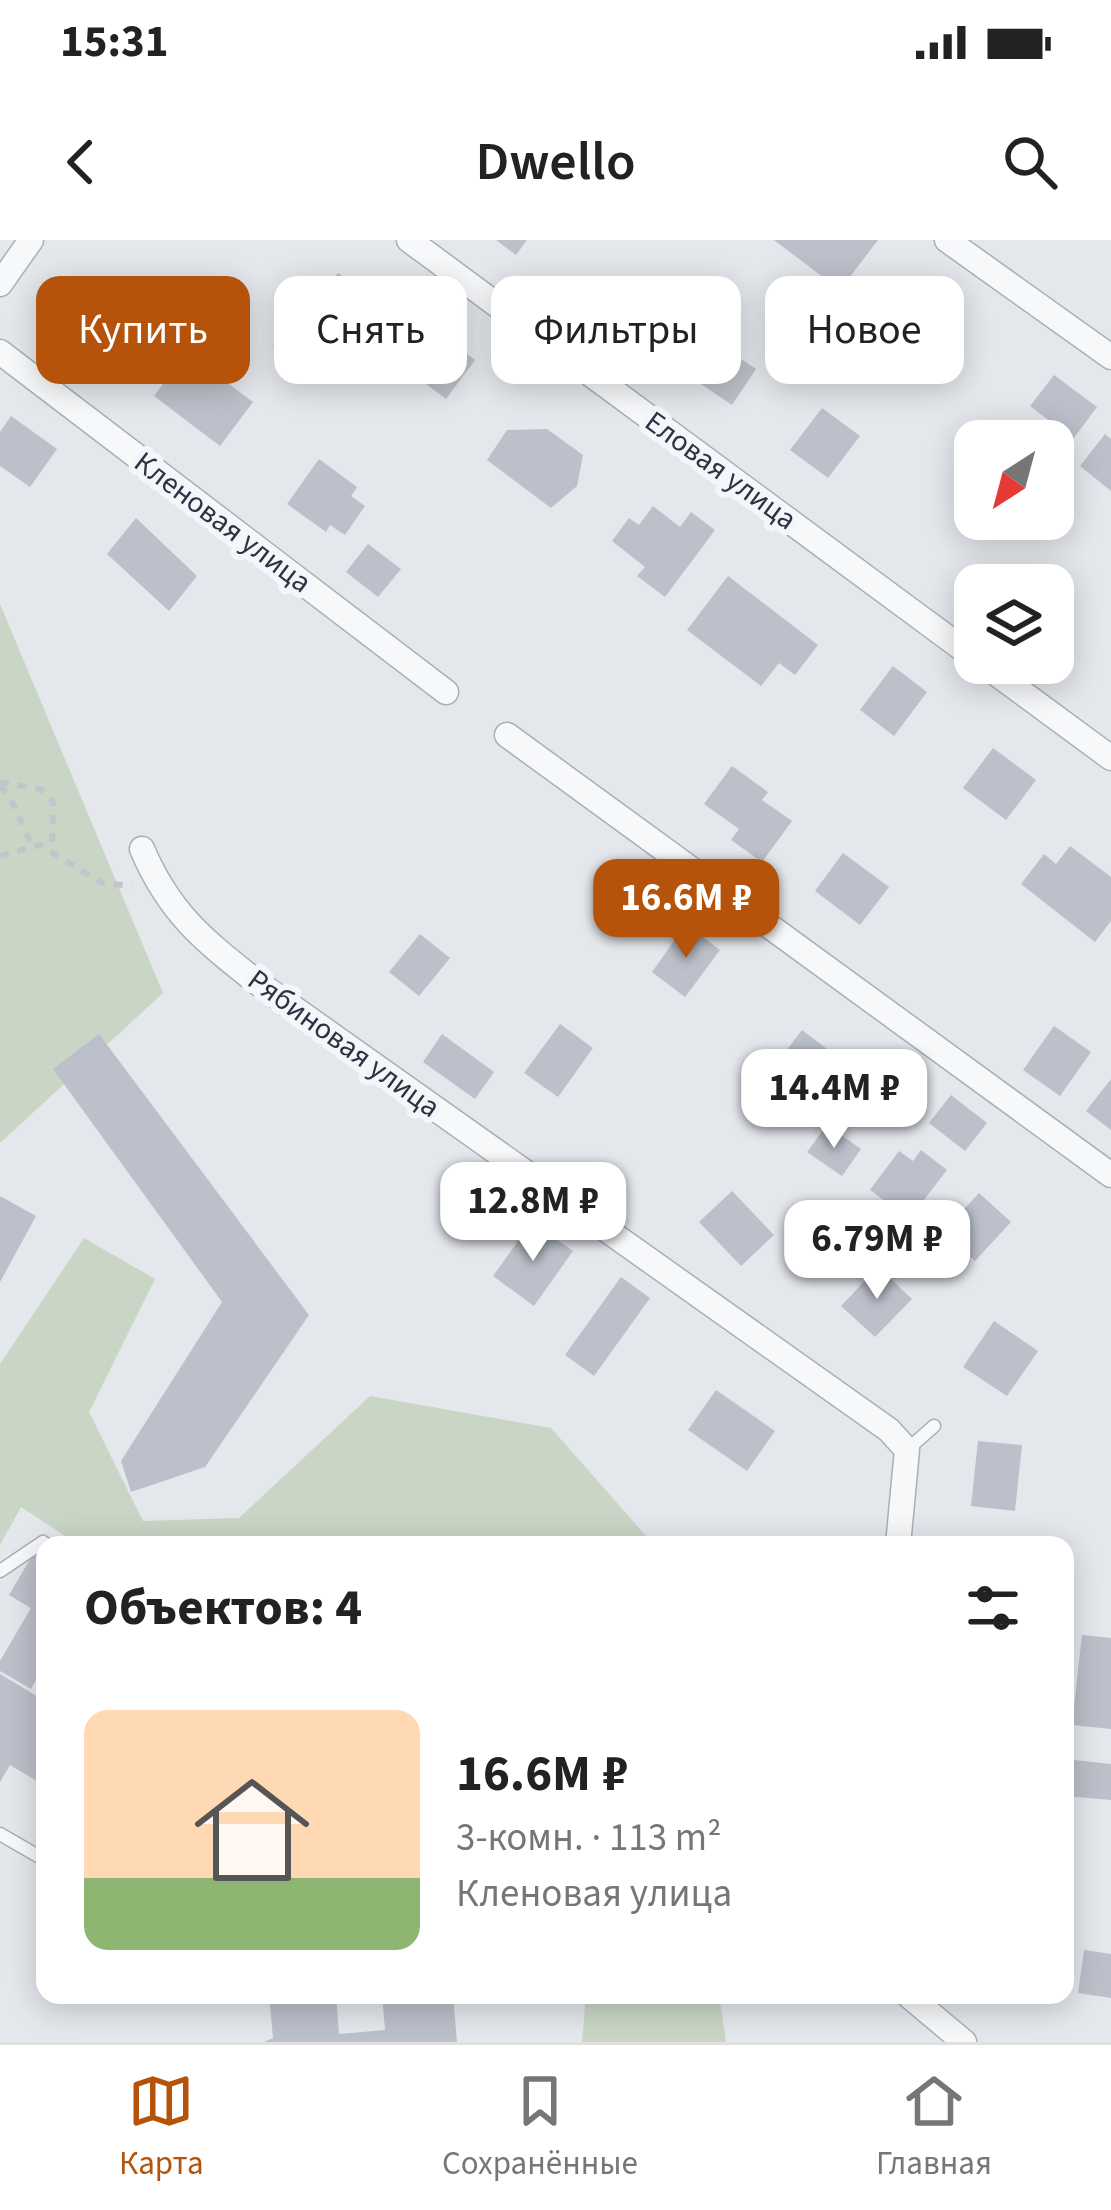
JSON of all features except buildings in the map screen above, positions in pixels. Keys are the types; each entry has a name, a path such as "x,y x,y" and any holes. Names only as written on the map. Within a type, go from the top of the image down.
{"street":[{"path":"0,284 31,240"},
{"name":"Еловая улица","path":"410,240 954,642"},
{"path":"946,240 1111,357"},
{"name":"Кленовая улица","path":"0,352 446,692"},
{"path":"1011,684 1111,758"},
{"path":"507,735 1111,1174"},
{"name":"Рябиновая улица","path":"142,849 163,898 201,938 254,980 724,1310 889,1430 908,1450"},
{"path":"899,1536 908,1450"},
{"path":"919,2004 964,2042"}],"lane":[{"path":"908,1450 934,1426"},
{"path":"0,1571 36,1547"},
{"path":"0,1834 36,1856"}],"path":[{"path":"0,784 32,845"},
{"path":"0,784 40,789 53,801 52,851"},
{"path":"0,856 32,845 52,851 102,884 139,886"}],"green space":[{"path":"0,604 163,993 0,1143"},
{"path":"84,1238 155,1279 89,1412 143,1521 239,1518 370,1396 551,1428 646,1536 65,1536 21,1507 0,1545 0,1364"},
{"path":"585,2004 720,2004 726,2042 582,2042"}]}
